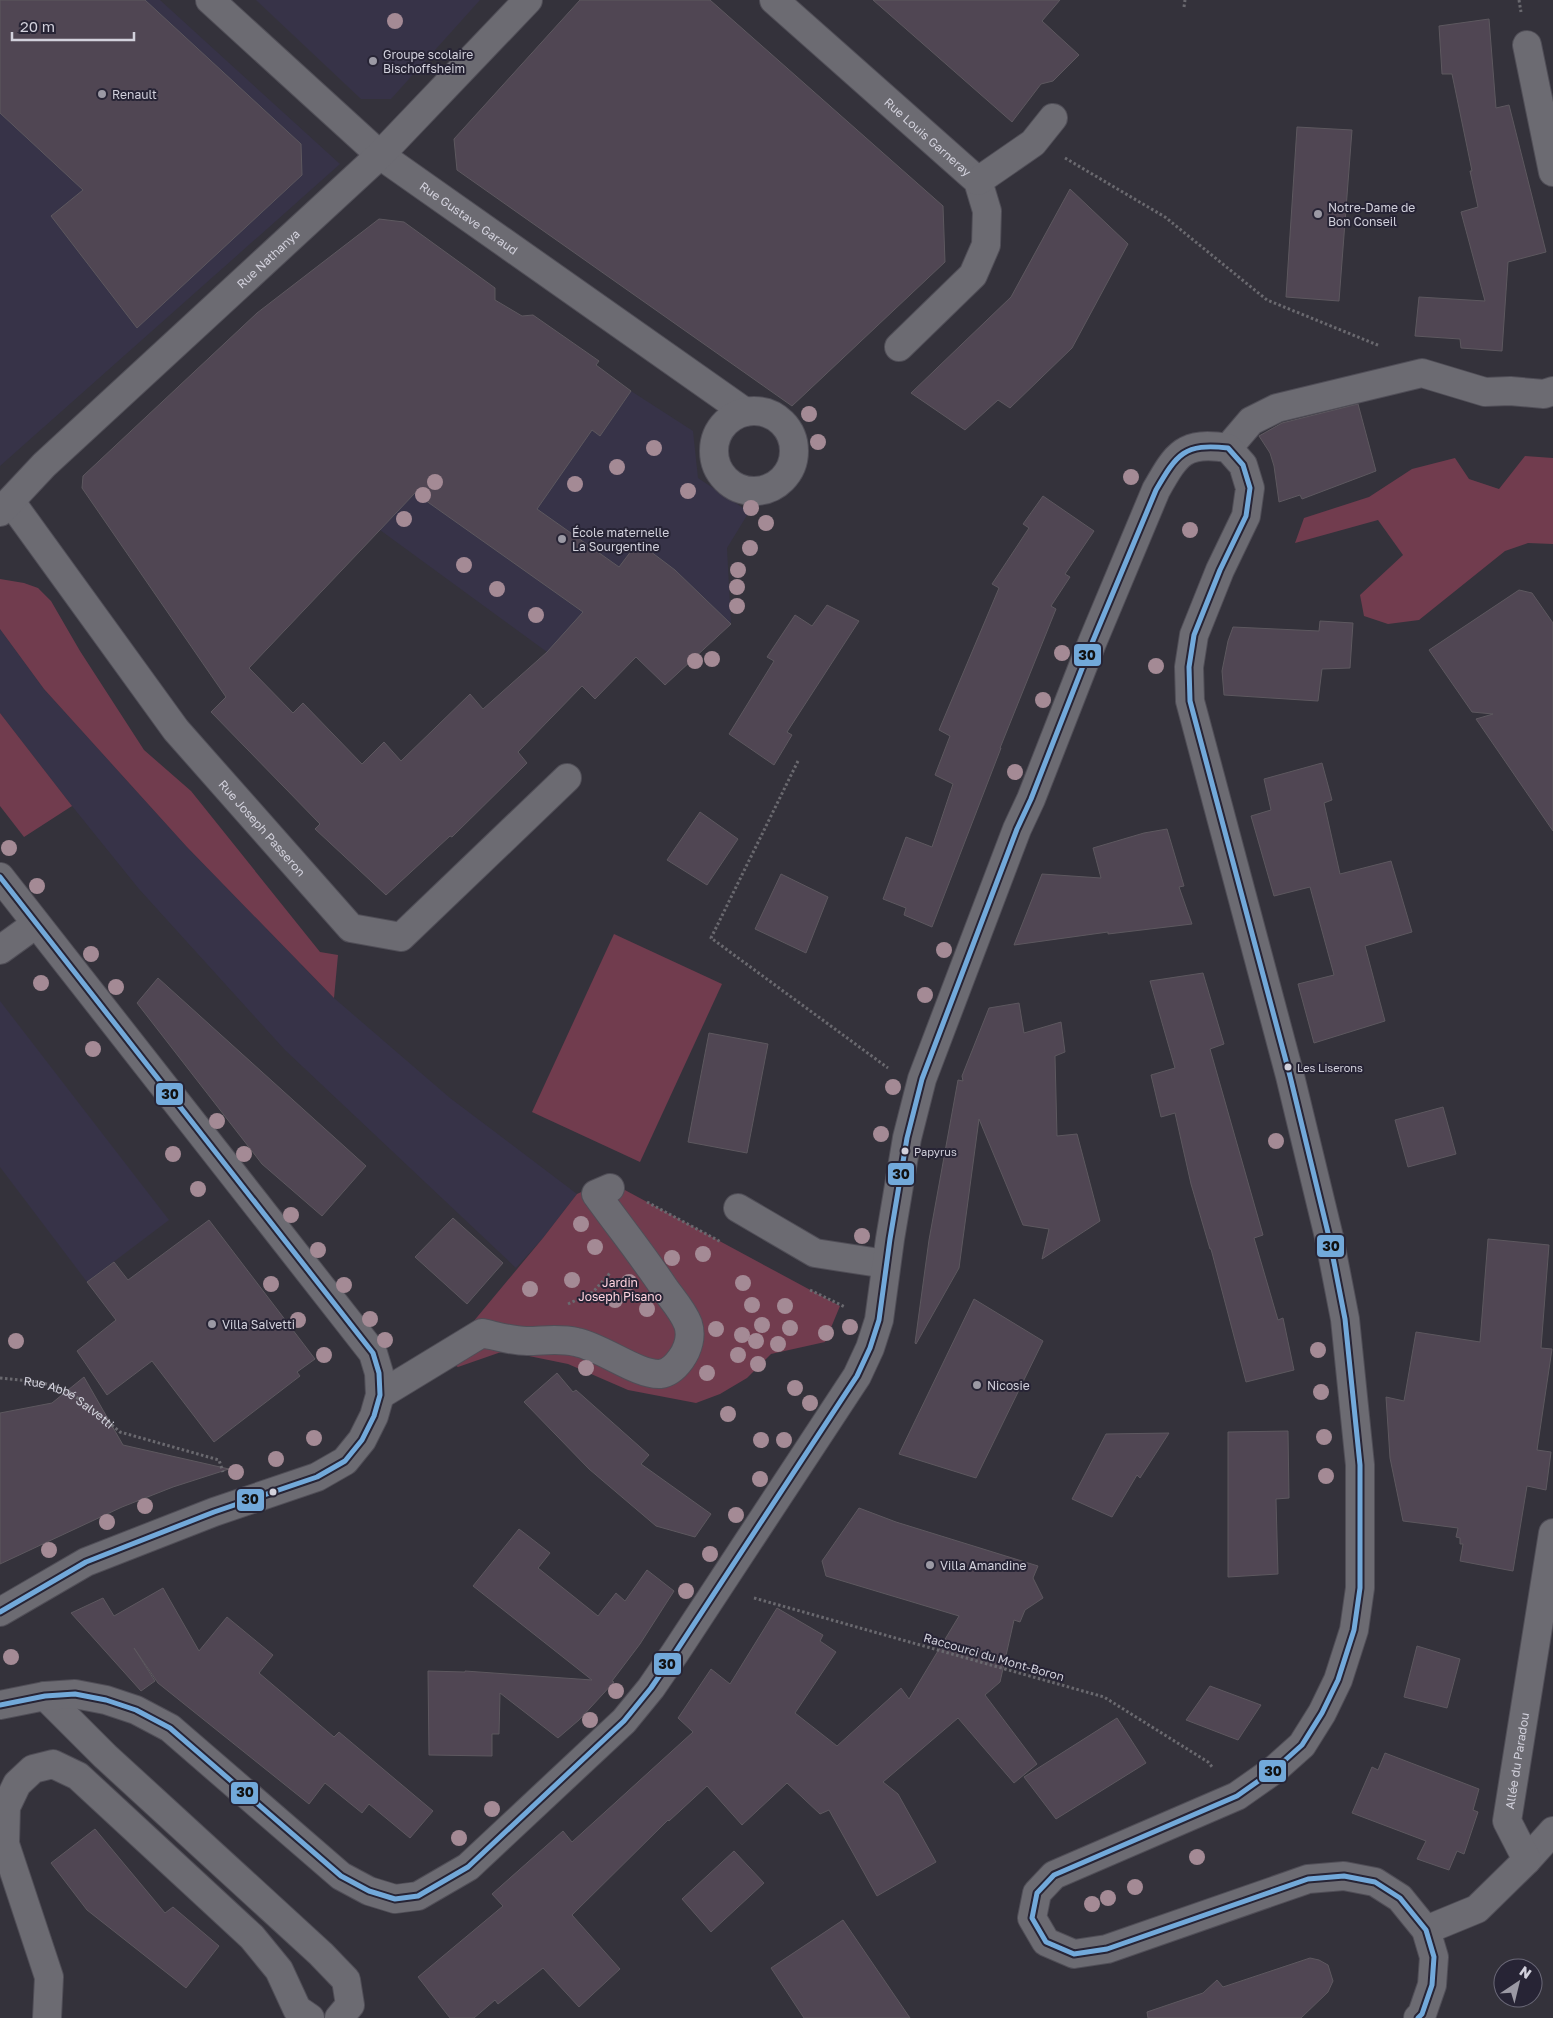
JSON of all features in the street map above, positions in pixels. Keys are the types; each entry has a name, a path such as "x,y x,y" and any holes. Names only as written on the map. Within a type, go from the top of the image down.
{"street":[{"name":"Rue Gustave Garaud","path":"210,0 380,155 745,412"},
{"name":"Rue Nathanya","path":"5,507 44,465 380,155 528,0"},
{"name":"Rue Louis Garneray","path":"774,0 978,181 986,210 986,245 973,275 899,347"},
{"path":"1527,45 1553,172"},
{"path":"978,181 1033,143 1053,118"},
{"path":"1228,448 1250,421 1276,408 1422,373 1485,392 1510,391 1544,394 1553,391"},
{"path":"745,412 770,414 788,430 793,442 792,466 785,477 774,485 761,490 727,489 724,477 717,465 714,451 716,438 723,426 734,417 745,412"},
{"path":"0,1705 45,1696 75,1694 106,1700 136,1710 170,1728 341,1876 369,1891 395,1899 418,1896 468,1867 624,1721 651,1688 857,1376 870,1348 879,1320 886,1264 907,1138 922,1079 1017,829 1156,490 1169,467 1187,449 1206,444 1228,448 1243,465 1250,488 1246,516 1220,570 1194,635 1189,667 1190,701 1277,1021 1329,1237 1345,1319 1360,1465 1360,1588 1354,1630 1338,1680 1322,1713 1302,1745 1274,1770 1237,1796 1054,1875 1037,1893 1032,1918 1046,1942 1074,1954 1107,1949 1308,1879 1344,1876 1375,1882 1400,1898 1426,1930 1434,1957 1432,1985 1418,2018"},
{"name":"Rue Joseph Passeron","path":"5,507 176,730 351,928 401,937 566,778"},
{"path":"0,877 373,1353 379,1373 380,1395 374,1416 362,1440 345,1461 316,1476 214,1512 86,1562 0,1612"},
{"path":"0,950 36,924"},
{"path":"380,1395 482,1333 526,1341 564,1340 578,1342 598,1348 643,1371 652,1374 668,1372 678,1363 686,1351 689,1337 688,1324 660,1281 596,1194 610,1188"},
{"path":"738,1208 816,1253 886,1264"},
{"name":"Allée du Paradou","path":"1527,1860 1507,1821 1553,1533"},
{"path":"45,1696 105,1756 299,1934 346,1980 350,2005 339,2018"},
{"path":"47,2018 48,1977 5,1844 6,1807 18,1784 33,1769 52,1764 78,1776 252,1937 280,1970 297,2008 310,2018"},
{"path":"1426,1930 1477,1909 1527,1860 1553,1831"}],"path":[{"path":"1184,6 1185,0"},
{"path":"1033,143 1058,154 1165,217 1267,300 1386,349"},
{"path":"798,761 711,938 888,1068 922,1079"},
{"path":"567,1304 593,1292 609,1275 624,1233"},
{"name":"Rue Abbé Salvetti","path":"0,1378 40,1382 68,1391 120,1432 219,1460"},
{"name":"Raccourci du Mont-Boron","path":"718,1587 1104,1697 1208,1762 1237,1796"}],"shaded area":[{"path":"0,0 160,0 340,164 0,466"},
{"name":"Groupe scolaire Bischoffsheim","path":"256,0 480,0 391,99 361,99"},
{"name":"École maternelle La Sourgentine","path":"526,382 600,436 631,391 693,431 698,478 749,512 727,548 731,624 665,685 636,657 595,699 547,652 380,530 481,424"},
{"path":"0,629 44,689 187,847 334,998 450,1098 577,1194 543,1238 516,1268 285,1050 139,889 0,713"},
{"path":"0,1001 169,1220 87,1282 0,1167"}],"green space":[{"path":"1525,456 1553,458 1553,544 1528,543 1505,551 1419,620 1388,624 1364,616 1360,595 1403,555 1378,520 1295,543 1304,518 1369,497 1412,469 1455,458 1469,479 1499,489"},
{"path":"0,579 24,583 38,588 51,601 80,651 144,750 191,791 320,952 338,955 334,998 187,847 44,689 0,629"},
{"path":"0,713 72,806 24,837 0,806"},
{"path":"614,934 722,984 640,1162 532,1112"},
{"name":"Jardin Joseph Pisano","path":"596,1185 623,1189 840,1306 825,1342 771,1354 747,1378 720,1394 696,1403 628,1390 568,1364 504,1351 458,1367 441,1358 440,1348 473,1322 577,1194"}],"building":[{"path":"0,0 145,0 301,144 302,175 137,328 51,216 83,190 0,113"},
{"path":"580,0 710,0 943,206 945,262 792,406 457,170 454,139"},
{"path":"873,0 1060,0 1042,21 1079,55 1053,81 1041,84 1012,122"},
{"path":"1489,19 1496,108 1509,105 1546,252 1508,262 1502,351 1461,348 1460,339 1415,336 1419,297 1485,301 1461,212 1478,207 1452,74 1442,74 1439,26"},
{"name":"Notre-Dame de Bon Conseil","path":"1297,127 1352,130 1339,301 1286,297"},
{"path":"1070,189 1128,244 1072,348 1010,408 998,400 965,430 911,393 1011,297"},
{"path":"379,219 404,222 495,288 495,300 522,316 533,315 599,361 596,365 631,391 600,436 592,430 537,509 619,567 638,542 675,570 731,624 665,685 636,657 595,699 582,686 518,752 527,763 452,837 450,836 386,895 315,829 320,824 211,712 226,697 82,488 83,476 257,313","holes":["415,493 583,612 547,652 483,709 470,694 401,761 384,742 362,764 303,703 293,713 249,668"]},
{"path":"1358,404 1376,471 1302,499 1300,495 1279,502 1274,466 1270,453 1259,436 1282,423"},
{"path":"1043,496 1094,531 1065,574 1070,577 1051,606 1056,609 1000,748 932,927 904,915 906,908 883,899 906,837 932,847 953,784 935,775 950,736 939,730 999,588 992,584 1029,528 1023,524"},
{"path":"1519,590 1532,593 1553,623 1553,831 1476,719 1493,714 1472,712 1429,650"},
{"path":"827,605 859,621 787,732 792,735 774,765 729,734 774,661 767,657 795,615 812,626"},
{"path":"1320,621 1353,623 1350,668 1322,669 1318,701 1224,695 1222,671 1233,627 1319,631"},
{"path":"1322,763 1332,800 1324,803 1340,874 1391,861 1412,932 1365,946 1385,1021 1314,1043 1298,984 1334,975 1310,887 1274,896 1251,816 1271,810 1264,779"},
{"path":"700,812 738,839 707,885 667,860"},
{"path":"1167,829 1184,886 1179,887 1192,924 1108,934 1108,932 1014,945 1042,874 1101,878 1093,848 1144,833"},
{"path":"781,874 828,897 806,953 755,929"},
{"path":"1203,973 1224,1044 1210,1049 1263,1235 1254,1238 1278,1320 1283,1318 1294,1370 1246,1382 1211,1249 1191,1184 1175,1113 1161,1117 1151,1075 1175,1068 1150,981"},
{"path":"158,978 366,1166 322,1216 262,1164 137,1003"},
{"path":"1019,1003 1024,1033 1061,1022 1065,1052 1055,1056 1057,1136 1077,1134 1100,1221 1042,1259 1049,1229 1023,1225 979,1119 959,1268 916,1344 929,1240 958,1080 963,1081 962,1076 989,1008"},
{"path":"709,1033 768,1044 747,1153 688,1142"},
{"path":"1443,1107 1456,1154 1408,1167 1395,1120"},
{"path":"453,1218 503,1263 467,1304 415,1257"},
{"name":"Villa Salvetti","path":"209,1220 315,1359 297,1372 300,1376 214,1442 152,1361 107,1395 77,1351 116,1320 87,1282 114,1262 128,1280"},
{"path":"1488,1239 1549,1245 1541,1348 1552,1349 1537,1450 1551,1452 1546,1490 1527,1486 1513,1571 1460,1561 1463,1544 1460,1544 1460,1538 1456,1537 1458,1528 1403,1521 1390,1458 1386,1397 1404,1401 1416,1332 1480,1342"},
{"name":"Nicosie","path":"974,1299 1043,1341 976,1478 899,1454"},
{"path":"557,1373 573,1392 576,1390 649,1455 641,1464 711,1514 695,1537 656,1526 589,1469 524,1402"},
{"path":"84,1377 123,1445 229,1469 173,1487 122,1507 0,1564 0,1413 52,1403"},
{"path":"1288,1431 1289,1498 1276,1499 1278,1574 1228,1577 1228,1432"},
{"path":"1169,1433 1140,1478 1137,1475 1112,1517 1072,1499 1106,1434"},
{"path":"859,1508 896,1522 1038,1566 1033,1578 1043,1598 1025,1610 1020,1622 1014,1620 1000,1682 985,1695 1037,1764 1014,1783 958,1718 883,1782 898,1794 936,1862 877,1896 829,1810 820,1814 787,1783 742,1825 707,1786 668,1820 572,1915 620,1969 579,2007 543,1968 498,2004 495,2000 474,2018 450,2018 418,1977 503,1906 492,1894 563,1831 572,1842 693,1732 678,1718 711,1669 730,1684 777,1608 823,1635 820,1641 836,1652 795,1713 837,1746 901,1688 909,1699 959,1616 826,1576 822,1561"},
{"path":"519,1529 550,1553 538,1568 598,1616 616,1593 625,1601 647,1570 674,1591 640,1644 612,1681 614,1682 579,1720 558,1738 500,1693 499,1734 492,1734 492,1756 429,1755 428,1671 465,1671 592,1680 473,1586"},
{"path":"163,1588 199,1651 227,1617 273,1655 259,1673 334,1737 339,1732 433,1811 410,1838 369,1804 362,1813 325,1783 309,1804 158,1683 134,1648 155,1681 141,1691 71,1613 103,1598 114,1616"},
{"path":"1417,1646 1460,1659 1447,1708 1404,1697"},
{"path":"1210,1686 1261,1705 1238,1740 1186,1720"},
{"path":"1117,1718 1146,1763 1056,1819 1024,1777"},
{"path":"1385,1753 1479,1789 1473,1810 1478,1812 1464,1854 1457,1851 1449,1870 1417,1859 1426,1841 1352,1813 1372,1767 1378,1770"},
{"path":"95,1829 165,1913 173,1907 219,1946 186,1988 87,1910 51,1863"},
{"path":"734,1851 764,1883 711,1932 682,1899"},
{"path":"843,1920 910,2018 804,2018 771,1968"},
{"path":"1310,1958 1328,1965 1333,1981 1328,1992 1301,2018 1148,2018 1147,2012 1203,1993 1217,1980 1223,1987"}],"transit line":[{"name":"30","path":"0,1705 45,1696 75,1694 106,1700 136,1710 170,1728 341,1876 369,1891 395,1899 418,1896 468,1867 624,1721 651,1688 675,1653 857,1376 870,1348 879,1320 907,1138 922,1079 1017,829 1031,799 1092,643 1156,490 1170,468 1183,454 1201,447 1228,448 1243,465 1250,488 1246,516 1220,570 1194,635 1189,667 1190,701 1290,1076 1329,1237 1345,1319 1360,1465 1360,1588 1354,1630 1338,1680 1322,1713 1302,1745 1274,1770 1237,1796 1054,1875 1037,1893 1032,1918 1046,1942 1074,1954 1107,1949 1308,1879 1344,1876 1375,1882 1400,1898 1426,1930 1434,1957 1432,1985 1422,2014 1418,2018"},
{"name":"30","path":"0,877 373,1353 379,1373 380,1395 374,1416 362,1440 345,1461 317,1477 214,1512 86,1562 0,1612"}],"place":[{"name":"Groupe scolaire Bischoffsheim","path":"373,61"},
{"name":"Renault","path":"102,94"},
{"name":"Notre-Dame de Bon Conseil","path":"1318,214"},
{"name":"École maternelle La Sourgentine","path":"562,539"},
{"name":"Les Liserons","path":"1288,1067"},
{"name":"Papyrus","path":"905,1151"},
{"name":"Villa Salvetti","path":"212,1324"},
{"name":"Nicosie","path":"977,1385"},
{"name":"Villa Amandine","path":"930,1565"}]}
